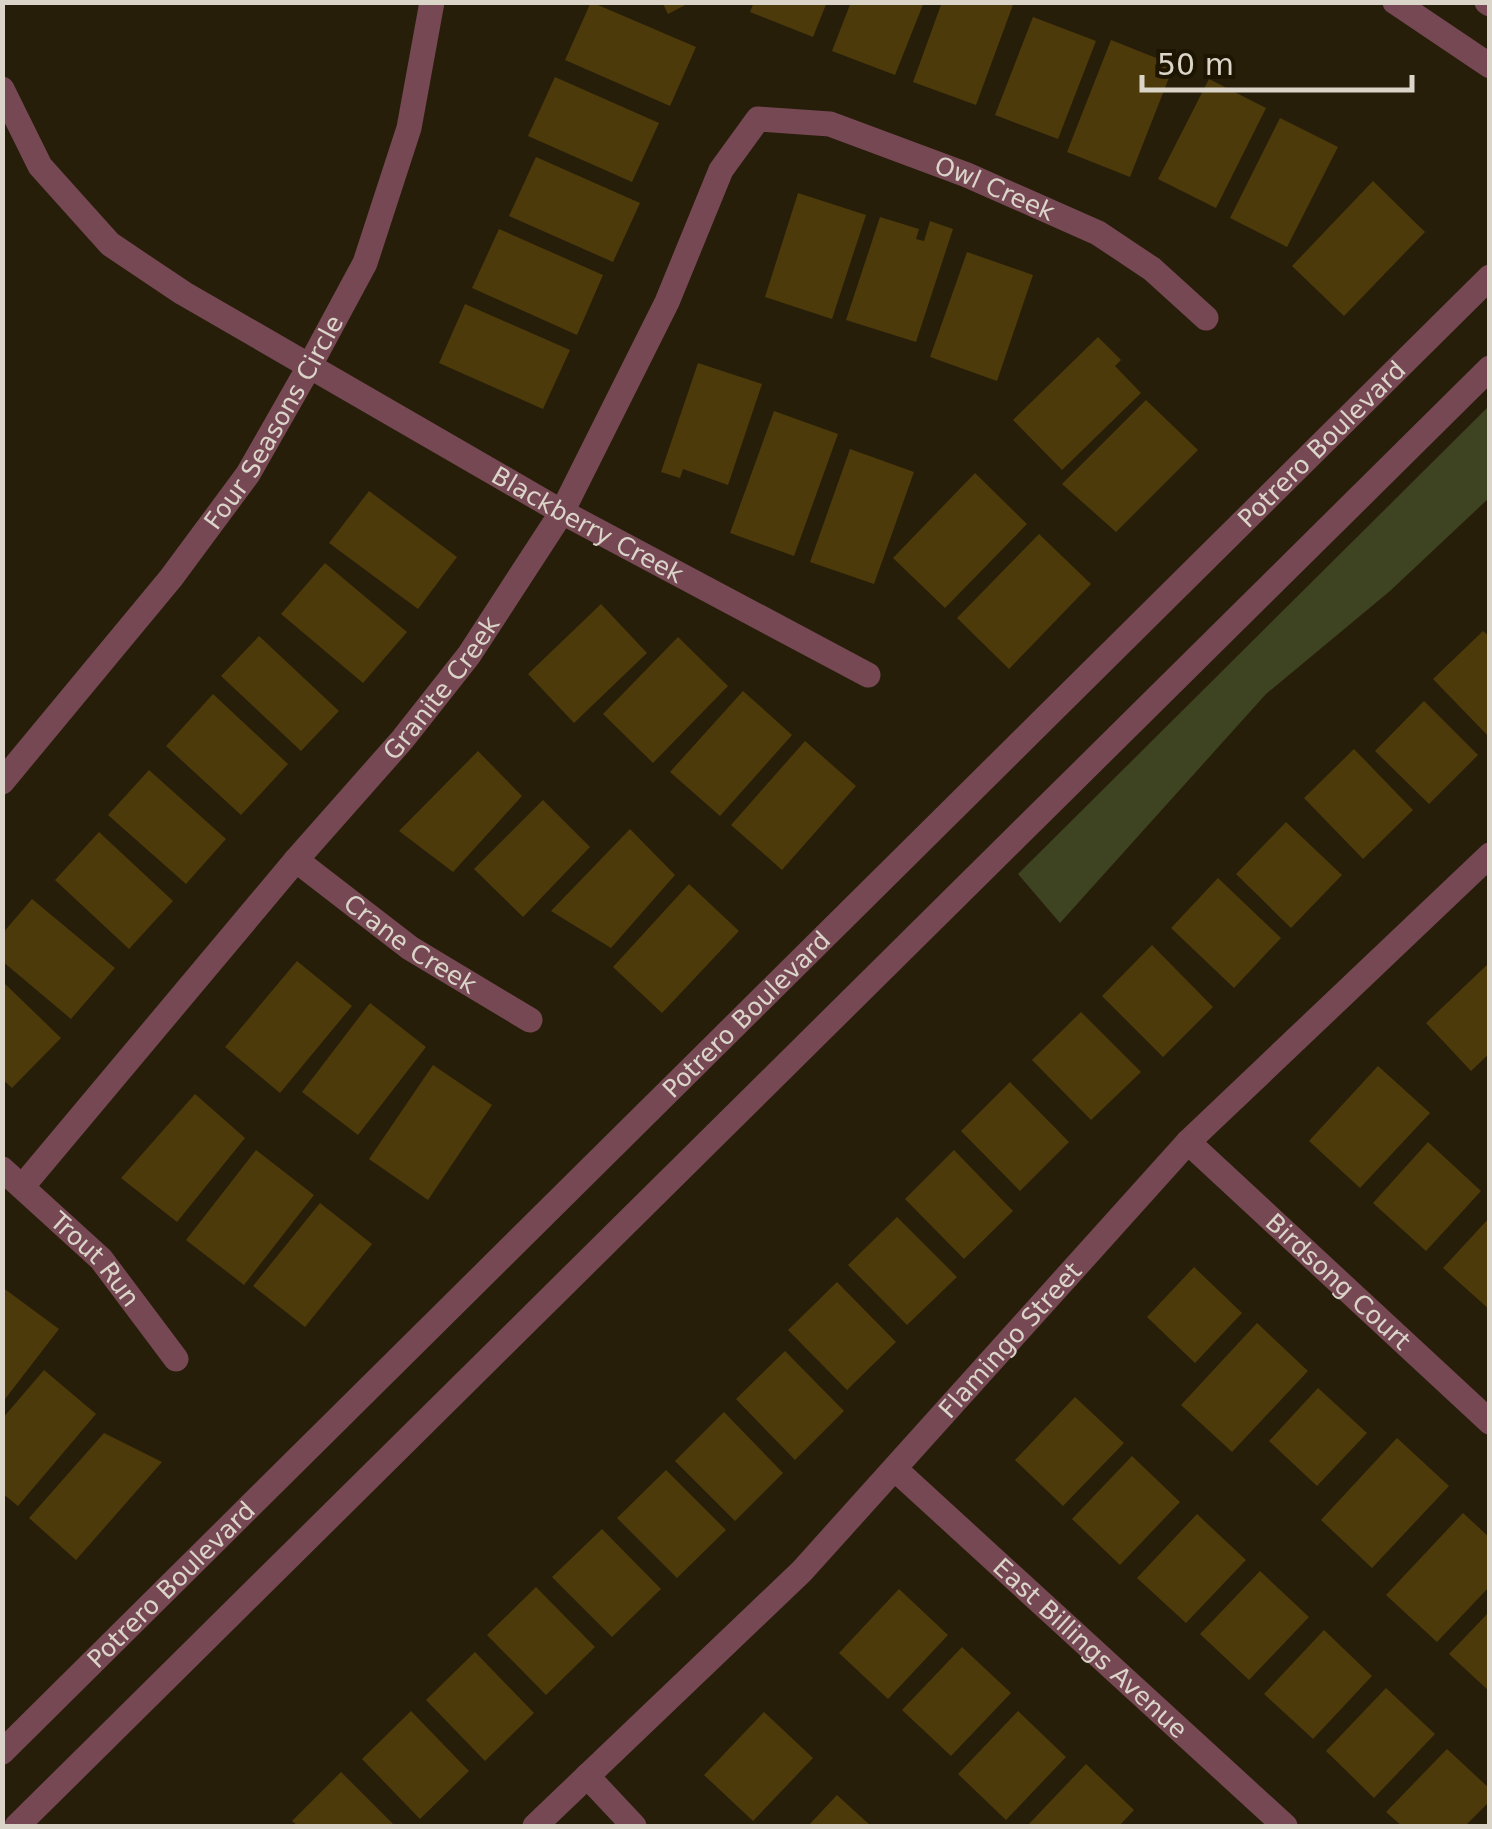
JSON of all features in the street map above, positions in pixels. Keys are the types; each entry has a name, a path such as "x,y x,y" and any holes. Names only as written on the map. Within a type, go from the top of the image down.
{"street":[{"name":"Four Seasons Circle","path":"2,782 171,578 248,474 309,367 366,263 408,128 432,2"},
{"path":"1395,2 1490,66"},
{"name":"Blackberry Creek","path":"2,90 40,166 110,244 184,293 562,512 868,675"},
{"name":"Owl Creek","path":"758,119 830,124 967,175 1098,232 1152,269 1206,318"},
{"name":"Granite Creek","path":"22,1187 296,860 402,740 469,655 562,512 667,302 721,170 758,119"},
{"name":"Potrero Boulevard","path":"2,1752 1490,277"},
{"path":"18,1826 1490,368"},
{"name":"Flamingo Street","path":"535,1826 802,1571 1188,1142 1488,858"},
{"name":"Crane Creek","path":"296,860 410,948 530,1020"},
{"name":"Birdsong Court","path":"1188,1142 1490,1422"},
{"name":"Trout Run","path":"2,1169 101,1259 176,1359"},
{"name":"East Billings Avenue","path":"895,1469 1284,1826"},
{"path":"588,1776 634,1826"}],"green space":[{"path":"1489,406 1489,498 1390,591 1266,694 1060,923 1018,874"}],"building":[{"path":"591,2 696,47 670,106 565,60"},
{"path":"662,2 691,2 668,14"},
{"path":"754,2 827,2 813,37 750,12"},
{"path":"851,2 924,2 895,75 832,51"},
{"path":"942,2 1014,2 976,105 913,82"},
{"path":"1033,17 1096,41 1058,139 995,115"},
{"path":"1111,40 1174,65 1130,177 1067,152"},
{"path":"555,77 659,123 632,182 528,136"},
{"path":"1209,79 1266,108 1216,208 1158,179"},
{"path":"1280,118 1338,147 1287,247 1230,218"},
{"path":"536,157 640,203 613,262 509,216"},
{"path":"1373,181 1425,232 1344,316 1292,266"},
{"path":"798,193 866,215 832,319 765,297"},
{"path":"880,217 919,229 916,239 924,241 930,221 953,229 916,342 846,320"},
{"path":"499,229 603,275 577,335 472,288"},
{"path":"967,252 1033,275 997,381 930,357"},
{"path":"465,304 570,350 543,409 439,363"},
{"path":"1098,337 1121,360 1115,366 1141,393 1062,470 1013,420"},
{"path":"698,363 762,384 728,485 683,469 680,478 661,472"},
{"path":"1146,400 1198,450 1116,532 1062,484"},
{"path":"774,411 838,434 794,556 730,533"},
{"path":"850,449 914,472 874,584 810,562"},
{"path":"975,473 1027,524 945,608 893,558"},
{"path":"369,491 457,557 418,609 329,543"},
{"path":"1039,534 1091,584 1009,669 957,618"},
{"path":"325,563 407,632 363,683 281,614"},
{"path":"601,604 647,653 574,723 528,674"},
{"path":"1483,631 1490,637 1490,738 1433,679"},
{"path":"259,636 339,711 301,751 221,676"},
{"path":"678,637 728,686 653,763 603,714"},
{"path":"743,691 792,735 720,816 670,772"},
{"path":"213,694 288,764 241,815 166,746"},
{"path":"1424,701 1478,755 1429,804 1375,751"},
{"path":"805,741 856,786 782,870 731,825"},
{"path":"1354,749 1413,810 1363,859 1304,798"},
{"path":"478,751 522,796 453,872 399,831"},
{"path":"149,770 226,839 186,884 108,815"},
{"path":"543,800 590,847 523,917 474,869"},
{"path":"1286,822 1342,875 1291,928 1236,874"},
{"path":"630,829 675,875 611,948 551,911"},
{"path":"99,832 173,901 129,949 55,880"},
{"path":"1218,878 1281,938 1234,988 1171,928"},
{"path":"689,884 739,931 662,1013 613,967"},
{"path":"32,899 115,968 71,1019 2,961 2,934"},
{"path":"1152,945 1213,1007 1163,1057 1102,996"},
{"path":"297,961 352,1006 280,1093 225,1047"},
{"path":"1490,962 1490,1053 1471,1071 1426,1023"},
{"path":"2,981 61,1038 12,1088 2,1079"},
{"path":"370,1003 426,1047 358,1135 302,1092"},
{"path":"1081,1012 1141,1072 1091,1120 1032,1060"},
{"path":"433,1065 492,1105 428,1200 369,1159"},
{"path":"1378,1066 1430,1113 1360,1188 1309,1141"},
{"path":"1010,1082 1069,1142 1020,1191 961,1131"},
{"path":"195,1094 245,1138 177,1222 121,1178"},
{"path":"1428,1142 1481,1191 1426,1251 1373,1203"},
{"path":"256,1150 314,1195 244,1285 186,1240"},
{"path":"954,1150 1013,1211 964,1259 905,1199"},
{"path":"320,1203 372,1244 305,1327 253,1286"},
{"path":"897,1217 957,1277 907,1325 848,1265"},
{"path":"1490,1217 1490,1310 1443,1268"},
{"path":"1194,1267 1242,1313 1195,1363 1147,1317"},
{"path":"837,1282 896,1342 847,1390 788,1330"},
{"path":"2,1287 59,1329 2,1403"},
{"path":"1257,1323 1308,1371 1232,1452 1181,1405"},
{"path":"785,1351 844,1411 795,1460 736,1399"},
{"path":"44,1370 96,1414 18,1506 2,1493 2,1419"},
{"path":"1318,1388 1367,1433 1317,1486 1269,1441"},
{"path":"1075,1397 1124,1443 1063,1506 1015,1460"},
{"path":"724,1412 783,1473 735,1521 675,1461"},
{"path":"104,1433 162,1462 76,1560 29,1518"},
{"path":"1397,1438 1449,1486 1372,1568 1321,1520"},
{"path":"1132,1456 1180,1502 1120,1565 1072,1519"},
{"path":"666,1470 726,1530 677,1578 617,1518"},
{"path":"1463,1513 1490,1538 1490,1586 1437,1642 1386,1595"},
{"path":"1197,1514 1246,1560 1186,1623 1137,1578"},
{"path":"602,1529 661,1589 612,1637 552,1577"},
{"path":"1260,1571 1309,1617 1249,1680 1200,1634"},
{"path":"536,1587 595,1647 546,1695 487,1635"},
{"path":"899,1589 948,1635 888,1699 839,1653"},
{"path":"1490,1611 1490,1692 1449,1654"},
{"path":"1324,1630 1372,1676 1313,1739 1264,1694"},
{"path":"962,1647 1011,1693 951,1756 902,1710"},
{"path":"475,1652 534,1713 485,1761 426,1700"},
{"path":"1386,1688 1435,1734 1374,1798 1326,1751"},
{"path":"411,1711 469,1771 420,1819 362,1759"},
{"path":"1018,1711 1066,1757 1006,1820 958,1774"},
{"path":"764,1712 813,1758 753,1821 704,1775"},
{"path":"1447,1749 1490,1789 1490,1801 1465,1826 1402,1826 1386,1812"},
{"path":"1086,1764 1134,1810 1119,1826 1027,1826"},
{"path":"341,1772 395,1826 298,1826 292,1821"},
{"path":"837,1795 871,1826 808,1826"}]}
